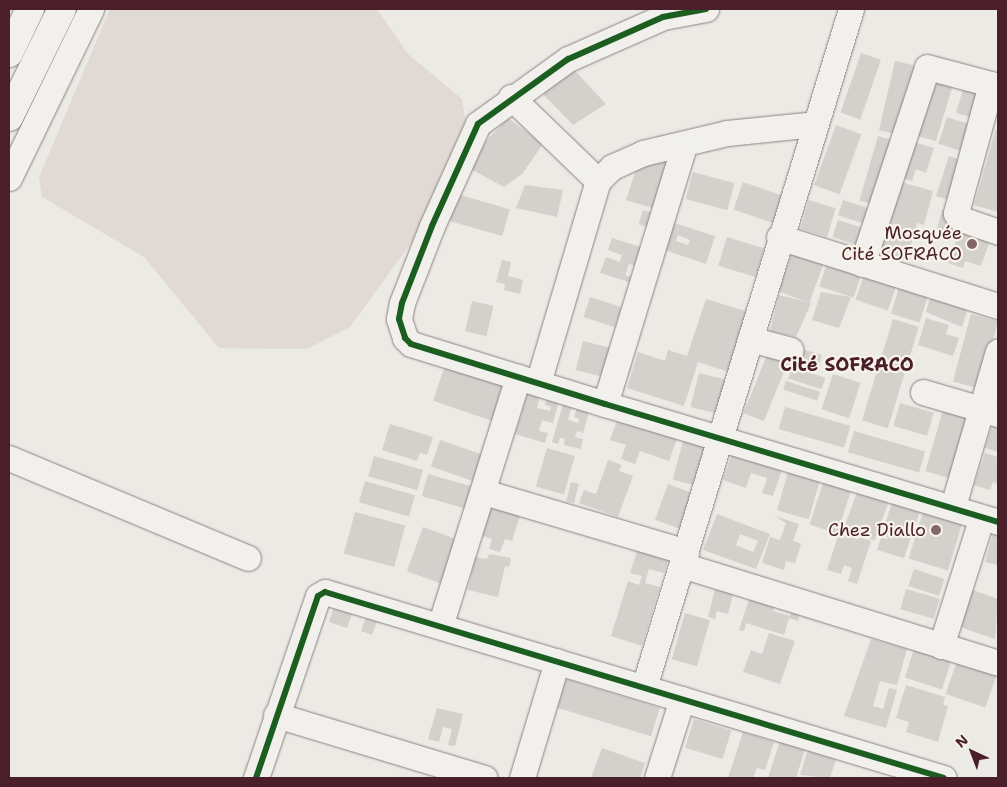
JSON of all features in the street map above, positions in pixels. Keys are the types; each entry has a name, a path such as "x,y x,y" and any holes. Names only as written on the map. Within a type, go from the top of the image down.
{"highway":[{"path":"9,53 30,9"},
{"path":"9,117 62,9"}],"street":[{"path":"9,178 91,9"},
{"path":"706,9 663,17 568,58 478,124 432,226 399,319 405,338 412,344 605,404 953,506 990,519 941,646"},
{"path":"644,687 721,438 779,237 851,9"},
{"path":"862,264 927,67 991,84 956,213 961,219 998,232"},
{"path":"511,98 598,181"},
{"path":"440,626 484,492 506,455 528,380 598,181 624,158 684,146 758,127 815,124"},
{"path":"605,404 684,146"},
{"path":"779,237 998,306"},
{"path":"750,339 791,350"},
{"path":"953,506 990,411 998,351"},
{"path":"922,392 990,411"},
{"path":"9,458 248,558"},
{"path":"484,492 998,664"},
{"path":"256,778 276,715 321,593 331,592 644,687 910,773 944,778"},
{"path":"522,778 558,661"},
{"path":"657,778 682,699"},
{"path":"276,715 485,778"}],"shaded area":[{"path":"110,9 377,9 408,54 462,99 468,136 447,194 350,327 307,349 219,348 144,257 42,197 39,177"}],"building":[{"path":"861,53 881,60 860,119 840,113"},
{"path":"895,61 916,66 900,135 879,130"},
{"path":"574,70 606,104 573,125 541,92"},
{"path":"931,75 954,82 936,141 913,134"},
{"path":"965,83 988,90 979,120 956,113"},
{"path":"947,117 978,127 970,154 938,144"},
{"path":"508,118 543,144 522,174 504,187 469,168 486,141"},
{"path":"836,125 861,134 839,194 814,185"},
{"path":"996,129 998,129 998,212 974,205"},
{"path":"878,136 895,141 877,205 860,200"},
{"path":"910,141 934,148 926,173 916,169 912,181 898,177"},
{"path":"949,156 968,162 955,202 936,196"},
{"path":"677,157 659,210 626,200 637,167"},
{"path":"693,172 735,183 727,210 686,199"},
{"path":"897,181 933,191 924,225 917,223 907,259 878,251"},
{"path":"743,182 783,196 773,223 734,209"},
{"path":"525,185 563,190 557,217 516,208"},
{"path":"457,194 510,209 502,236 449,221"},
{"path":"809,200 836,208 827,237 800,229"},
{"path":"843,200 874,210 869,225 838,215"},
{"path":"643,210 656,214 652,228 639,224"},
{"path":"942,210 953,213 947,232 937,229"},
{"path":"838,220 865,229 859,246 832,237"},
{"path":"674,223 715,236 706,264 665,250","holes":["678,235 690,240 688,245 676,241"]},
{"path":"961,227 991,237 981,266 965,261 963,268 948,263"},
{"path":"727,237 764,248 756,277 718,266"},
{"path":"612,238 644,248 638,267 629,264 625,275 634,278 632,283 600,273 606,257 620,262 622,255 608,250"},
{"path":"793,251 824,262 809,303 778,291"},
{"path":"829,257 863,268 854,298 819,286"},
{"path":"502,260 511,262 508,276 523,280 520,294 504,290 505,284 496,282"},
{"path":"865,272 897,283 888,310 856,299"},
{"path":"900,284 929,293 920,322 891,314"},
{"path":"932,291 970,302 962,327 926,312"},
{"path":"821,292 851,297 839,328 812,320"},
{"path":"779,295 811,303 796,337 770,331"},
{"path":"590,297 621,307 615,327 584,317"},
{"path":"706,299 752,313 732,373 698,362 684,406 627,388 638,352 665,361 668,350 687,356"},
{"path":"472,301 493,306 486,336 465,331"},
{"path":"971,314 998,321 980,389 953,382"},
{"path":"926,318 949,325 946,334 959,338 953,356 918,345"},
{"path":"893,319 919,327 888,428 862,420"},
{"path":"583,341 614,349 607,378 576,370"},
{"path":"799,348 822,355 819,366 796,359"},
{"path":"769,350 789,358 764,421 744,413"},
{"path":"447,360 506,380 492,421 433,401"},
{"path":"792,367 825,378 822,389 788,378"},
{"path":"699,373 730,381 722,415 691,407"},
{"path":"833,374 861,383 849,418 822,409"},
{"path":"786,381 820,392 817,401 783,390"},
{"path":"529,389 541,393 537,408 550,411 551,407 545,405 547,394 560,398 553,423 542,420 539,431 548,433 545,443 515,434"},
{"path":"564,401 573,403 568,420 578,423 579,419 574,417 578,404 590,408 583,433 577,431 575,437 583,439 581,449 564,445 565,439 560,438 558,444 552,442"},
{"path":"900,403 934,413 927,436 893,426"},
{"path":"945,403 970,410 950,478 925,471"},
{"path":"785,407 850,426 844,448 779,429"},
{"path":"619,415 678,436 669,461 640,451 635,464 621,459 626,445 610,440"},
{"path":"995,416 998,417 998,452 985,448"},
{"path":"390,424 433,437 427,455 420,453 417,461 382,450"},
{"path":"854,431 925,451 919,473 848,452"},
{"path":"684,437 711,444 700,487 673,480"},
{"path":"440,440 483,455 474,481 431,466"},
{"path":"547,448 575,456 564,494 536,486"},
{"path":"734,448 784,464 773,496 762,493 767,478 751,473 746,488 723,480"},
{"path":"985,453 998,457 998,484 993,482 990,490 974,485"},
{"path":"374,456 423,470 417,490 368,476"},
{"path":"608,460 622,465 619,471 633,476 618,517 579,503 584,490 596,494"},
{"path":"790,465 822,474 809,519 777,510"},
{"path":"428,474 477,488 471,510 422,496"},
{"path":"826,474 854,483 837,533 810,524"},
{"path":"365,481 415,495 409,516 359,502"},
{"path":"571,482 579,484 574,503 566,501"},
{"path":"668,484 698,495 685,531 655,520"},
{"path":"860,484 891,495 875,540 844,529"},
{"path":"894,496 902,506 916,511 918,504 922,505 904,558 877,550"},
{"path":"492,505 521,513 512,541 505,539 500,552 489,549 492,539 482,536"},
{"path":"925,505 964,517 948,571 909,559"},
{"path":"355,512 405,525 394,567 344,554"},
{"path":"717,514 770,534 756,569 703,550","holes":["740,534 758,541 753,552 736,545"]},
{"path":"775,516 799,524 793,541 801,544 795,563 786,561 784,570 762,563 770,537 780,540 786,523"},
{"path":"423,527 459,540 443,584 407,571"},
{"path":"840,530 871,541 857,584 848,581 852,568 844,565 841,574 827,570"},
{"path":"994,530 998,531 998,565 985,562"},
{"path":"638,548 669,557 664,573 649,569 645,583 660,587 642,646 611,636 628,581 639,585 642,576 630,573"},
{"path":"489,554 511,558 509,567 505,566 498,597 468,590 475,557 487,559"},
{"path":"914,569 944,579 939,596 908,586"},
{"path":"717,582 735,586 728,614 717,611 715,619 708,617"},
{"path":"967,588 998,599 995,639 954,625"},
{"path":"906,589 940,599 934,619 900,609"},
{"path":"751,593 776,602 773,611 790,616 792,610 800,612 798,621 789,618 784,635 746,623 744,631 739,630"},
{"path":"337,598 380,612 372,635 361,631 367,615 353,611 347,628 329,622"},
{"path":"685,613 710,620 697,666 672,659"},
{"path":"769,633 795,641 780,684 743,672 751,650 762,654"},
{"path":"871,639 907,649 897,685 880,681 873,706 883,709 889,688 897,690 886,728 844,716"},
{"path":"915,646 952,658 942,689 905,677"},
{"path":"958,658 998,672 985,708 946,694"},
{"path":"566,679 660,708 651,736 557,708"},
{"path":"906,685 945,697 943,705 948,706 938,742 906,732 909,722 896,718"},
{"path":"437,708 463,714 455,746 448,745 452,729 443,727 439,742 428,739"},
{"path":"694,719 731,730 723,759 685,748"},
{"path":"743,732 774,742 765,770 757,768 753,778 728,778"},
{"path":"780,741 805,749 796,778 768,778"},
{"path":"602,748 645,763 640,778 591,778"},
{"path":"808,750 836,759 830,778 800,775"}],"cycle path":[{"path":"706,9 663,17 568,59 478,124 432,226 402,303 399,319 405,338 411,344 998,522"},
{"path":"256,778 318,596 325,592 944,778"}],"place":[{"name":"Mosquée Cité SOFRACO","path":"972,244"},
{"name":"Chez Diallo","path":"936,530"}],"district":[{"name":"Cité SOFRACO","path":"847,365"}]}
